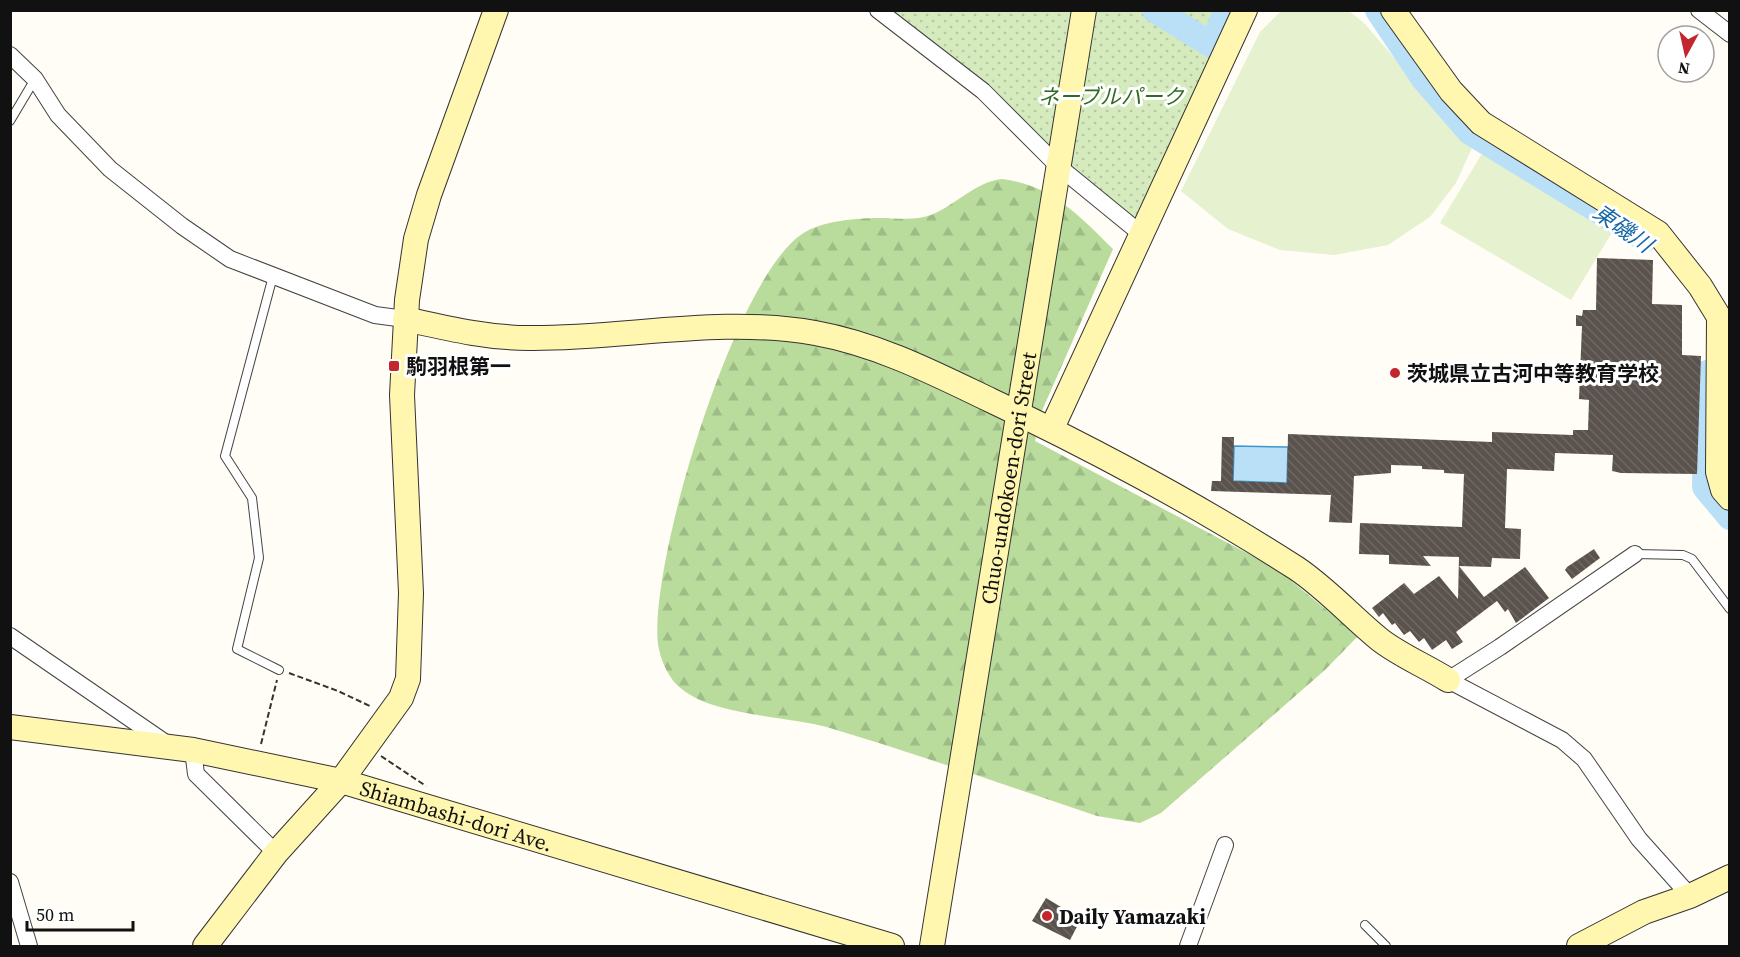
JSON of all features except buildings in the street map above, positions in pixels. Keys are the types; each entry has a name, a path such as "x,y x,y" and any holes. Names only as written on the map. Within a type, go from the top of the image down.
{"street":[{"path":"205,946 276,853 341,781 400,698 408,679 411,655 403,406 405,319 416,239 429,195 496,10"},
{"path":"878,10 983,91 1058,166 1140,234"},
{"name":"Chuo-undokoen-dori Street","path":"932,946 1084,10"},
{"path":"1052,428 1245,10"},
{"path":"1393,10 1451,91 1481,123 1658,233 1700,286 1719,317 1718,472 1723,490 1730,498"},
{"path":"1699,10 1730,34"},
{"path":"10,55 35,79 58,115 110,169 182,226 230,259 375,315 472,333 530,338 700,327 813,333 855,342 898,358 1052,428 1186,502 1299,570 1382,641 1448,680 1562,740 1584,759 1639,839 1690,896"},
{"path":"1448,680 1635,554"},
{"path":"10,636 183,749 196,774 276,853"},
{"name":"Shiambashi-dori Ave.","path":"10,728 183,749 341,781 861,942 892,946"},
{"path":"1188,946 1225,845"},
{"path":"1579,946 1644,912 1690,896 1730,877"},
{"path":"10,882 29,946"}],"lane":[{"path":"10,121 35,79"},
{"path":"273,276 225,456 252,498 260,558 237,649 279,670"},
{"path":"1635,554 1683,555 1692,559 1730,609"},
{"path":"1365,925 1386,946"}],"path":[{"path":"257,763 279,670 364,702 386,718"},
{"path":"366,747 432,789"}],"green space":[{"name":"ネーブルパーク","path":"867,11 1245,11 1140,233 919,41"},
{"path":"1281,11 1349,11 1364,23 1472,148 1456,183 1430,217 1388,245 1334,255 1280,250 1228,229 1181,191 1260,32"},
{"path":"1486,147 1616,226 1571,300 1440,223"},
{"path":"1002,179 1036,188 1050,195 1076,214 1113,249 1041,413 1035,441 1277,569 1358,636 1325,670 1161,813 1140,823 1097,816 830,728 749,714 709,703 691,696 673,681 659,649 659,605 667,552 701,425 724,362 750,306 776,261 802,234 819,226 860,219 925,217 940,211 983,184"}],"water":[{"path":"1234,446 1288,447 1287,483 1233,481"}],"waterway":[{"name":"東磯川","path":"1155,10 1210,44 1213,43 1227,10"},
{"name":"東磯川","path":"1378,10 1424,79 1470,132 1645,239"},
{"name":"東磯川","path":"1707,373 1705,487 1730,517"}],"place":[{"name":"駒羽根第一","path":"394,366"},
{"name":"茨城県立古河中等教育学校","path":"1395,373"},
{"name":"Daily Yamazaki","path":"1047,916"}]}
